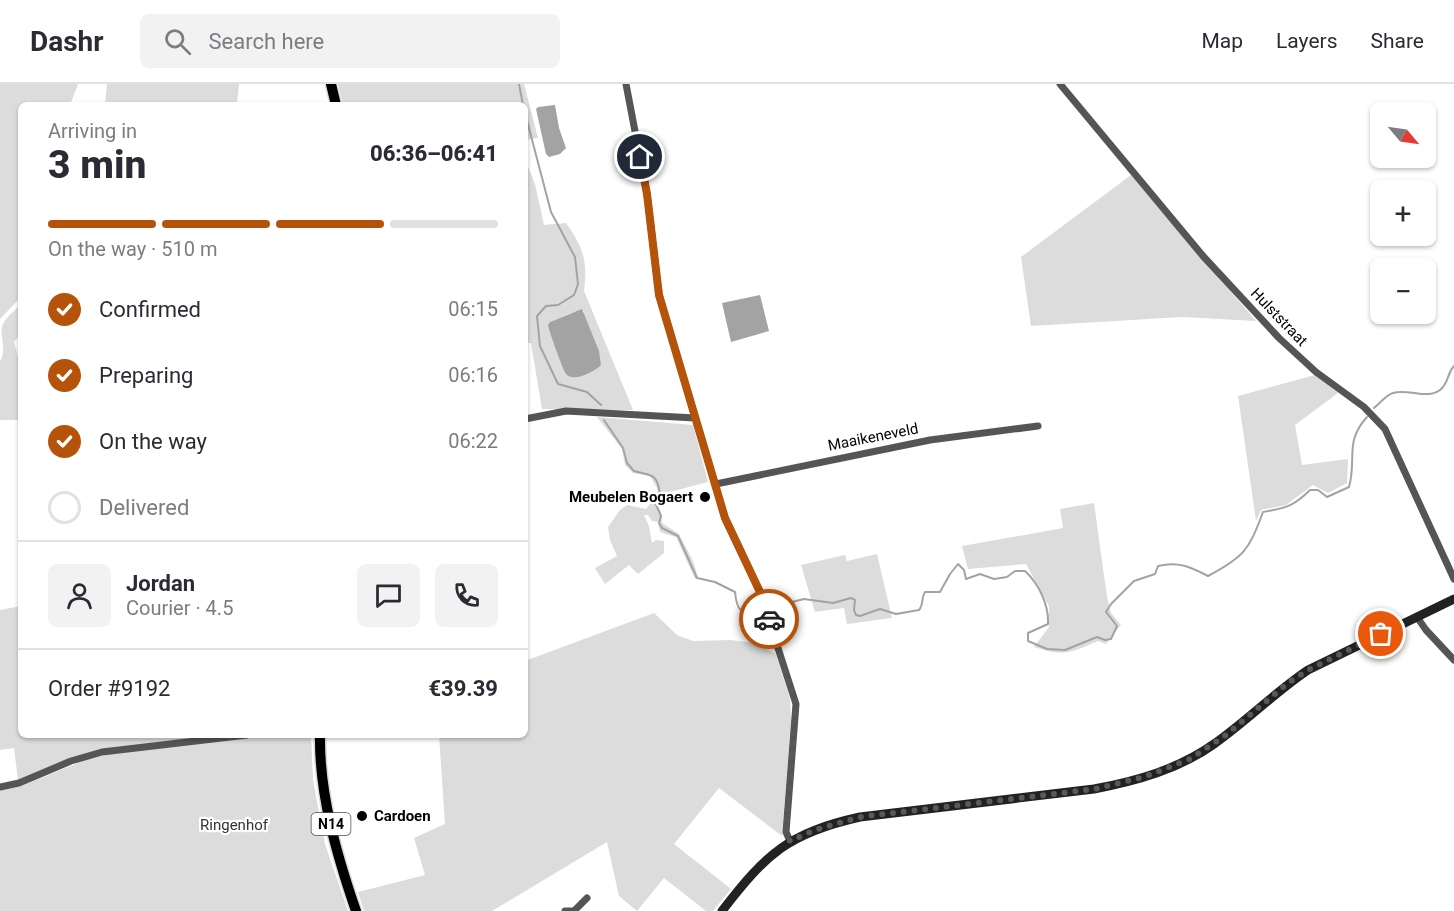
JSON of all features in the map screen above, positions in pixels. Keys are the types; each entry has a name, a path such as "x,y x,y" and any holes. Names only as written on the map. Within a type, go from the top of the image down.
{"main road":[{"path":"324,84 328,102"},
{"path":"331,84 335,102"},
{"name":"N14","path":"320,738 325,791 332,828 356,911"}],"street":[{"path":"626,84 647,194 659,295 732,535 760,592 796,704 786,832 790,841"},
{"name":"Hulststraat","path":"1060,84 1203,256 1280,338 1316,372 1364,407 1385,429 1454,579"},
{"path":"528,418 566,411 695,418"},
{"name":"Maaikeneveld","path":"716,484 930,440 1038,426"},
{"path":"722,911 755,869 790,841 815,830 860,817 1095,789 1120,784 1170,768 1214,744 1288,683 1308,670 1454,599"},
{"path":"1417,617 1454,660"},
{"path":"0,787 19,783 71,761 102,752 221,738"},
{"path":"565,911 575,911 587,898"}],"green space":[{"path":"0,84 78,84 71,102 18,102 18,300 0,319"},
{"path":"107,84 239,84 237,102 105,102"},
{"path":"338,84 524,84 538,138 528,140 528,102 342,102"},
{"path":"528,166 535,184 544,225 566,223 577,240 585,263 584,291 633,410 542,409 531,343 528,343","holes":["584,311 583,316 596,344 566,374 550,322 571,313"]},
{"path":"1131,175 1256,321 1182,317 1031,326 1021,257"},
{"path":"18,307 18,337 14,342 18,357 18,420 0,420 2,327"},
{"path":"1315,375 1338,393 1295,425 1302,465 1348,459 1347,483 1328,493 1313,485 1286,505 1261,510 1256,521 1238,396"},
{"path":"597,417 693,425 708,482 662,494 657,503 662,523 679,534 693,561 698,577 695,579 676,537 660,532 658,522 652,521 648,515 644,515 652,543 656,540 664,541 664,553 638,574 629,565 605,584 595,568 617,556 610,540 608,527 620,510 627,505 646,509 658,494 650,476 633,473 625,465 622,449"},
{"path":"1094,503 1107,597 1111,613 1121,625 1106,644 1098,641 1073,651 1060,653 1034,647 1049,627 1049,606 1026,564 968,569 962,546 1063,528 1060,509"},
{"path":"877,554 892,618 847,624 844,608 815,612 801,565 845,555 847,561"},
{"path":"18,607 18,738 197,738 117,747 18,780 14,748 0,750 0,610"},
{"path":"654,613 677,635 693,641 730,640 754,643 776,654 790,699 791,720 782,836 719,788 674,844 731,889 713,911 706,911 664,878 637,911 619,896 607,842 492,911 364,911 358,892 425,875 414,838 445,824 439,738 528,738 528,660"},
{"name":"Ringenhof","path":"242,738 311,738 313,780 325,844 348,911 0,911 0,790 19,787 90,758 121,752"}],"shaded area":[{"path":"555,105 559,128 566,148 560,154 549,157 546,154 536,109"},
{"path":"760,295 769,331 731,342 722,303"},
{"path":"582,309 599,351 601,365 590,373 574,377 564,371 548,325 550,322"}],"waterway":[{"path":"519,84 522,102"},
{"path":"528,124 551,212 575,257 578,284 574,295 558,305 546,306 537,316 540,346 558,384 587,392 601,405"},
{"path":"1374,408 1385,397 1393,393 1435,393 1443,387 1454,366"},
{"path":"772,607 804,599 833,603 851,598 855,600 856,615 860,616 880,609 896,614 919,610 925,592 940,592 958,564 964,570 966,579 980,574 994,579 1007,577 1015,571 1025,571 1030,576 1045,602 1048,624 1028,633 1028,641 1047,649 1065,650 1097,637 1105,640 1111,639 1117,626 1106,612 1134,581 1155,574 1158,566 1172,564 1184,566 1208,576 1230,563 1244,551 1254,535 1263,512 1288,506 1310,490 1318,490 1327,497 1349,487 1353,443 1360,426 1367,417"},
{"path":"604,420 623,448 627,463 634,471 655,478 660,494 655,502 661,516 659,523 662,528 678,536 697,578 715,582 735,592 737,604 741,610 748,612 760,610"}],"way so far":[{"path":"769,619 796,704 786,832 790,841 815,830 860,817 1095,789 1120,784 1170,768 1214,744 1288,683 1308,670 1381,634"}],"place":[{"name":"Meubelen Bogaert","path":"705,497"},
{"name":"Cardoen","path":"362,816"}],"route":[{"path":"640,157 647,194 653,261 659,295 725,518 760,592 769,619"}]}
